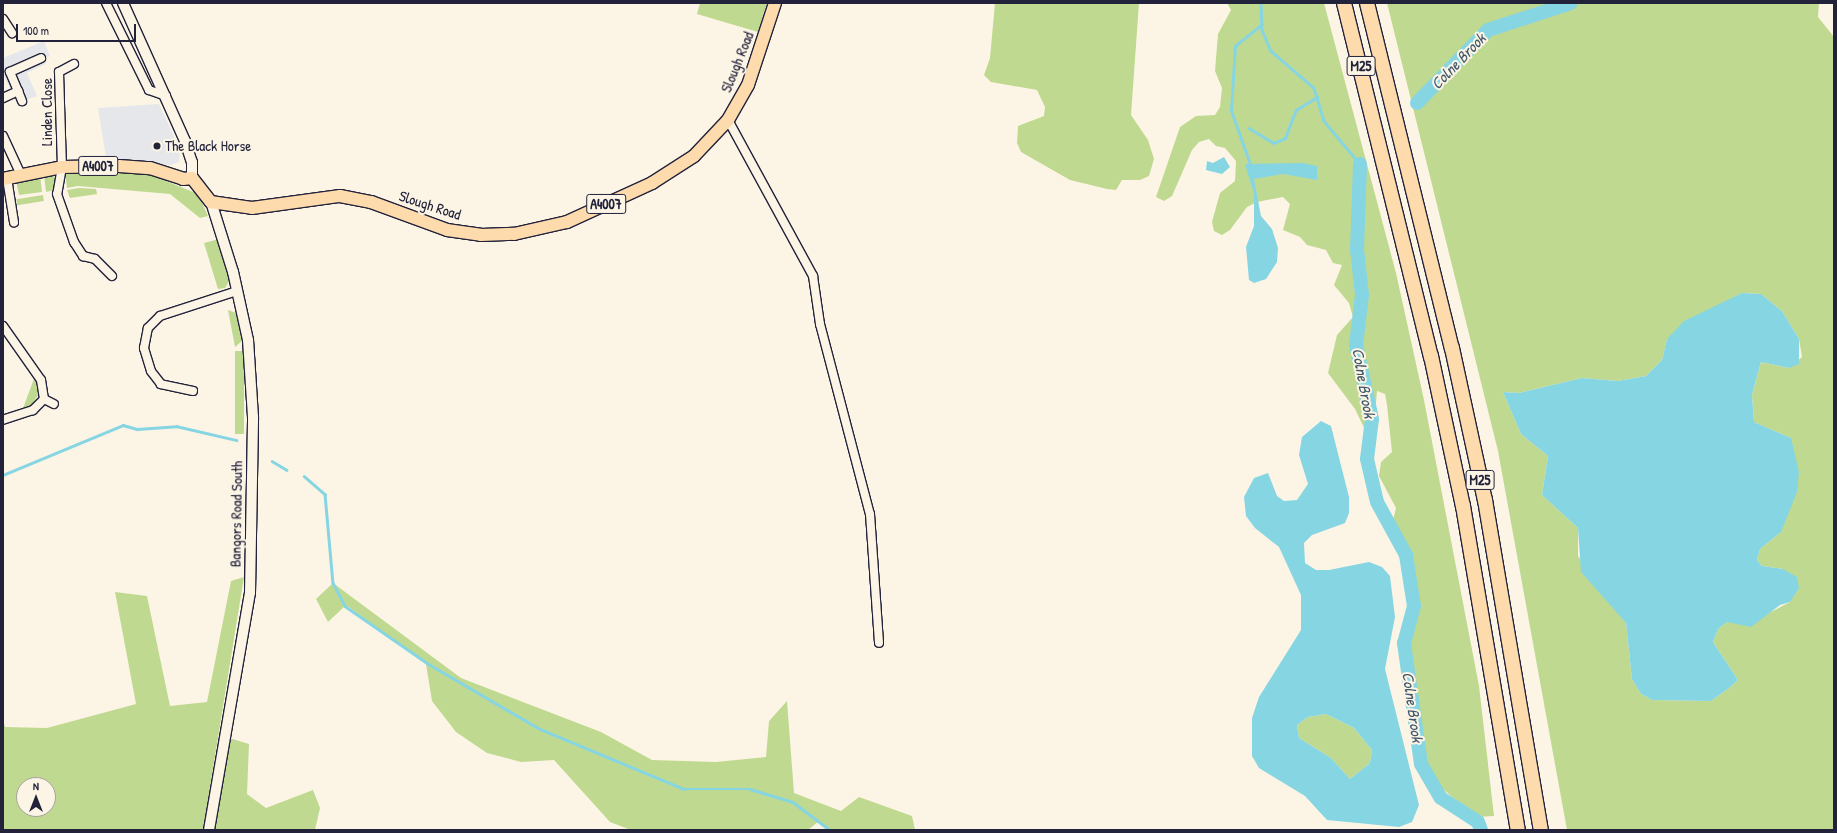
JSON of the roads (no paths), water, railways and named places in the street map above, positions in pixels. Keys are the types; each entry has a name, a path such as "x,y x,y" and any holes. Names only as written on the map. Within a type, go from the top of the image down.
{"highway":[{"name":"M25","path":"1344,3 1383,152 1463,506 1518,830"},
{"name":"M25","path":"1367,3 1401,133 1485,500 1541,830"}],"main road":[{"name":"Slough Road","path":"212,202 252,208 340,196 370,202 447,230 514,234 567,222 652,183 694,156 728,120 748,85 775,3"},
{"name":"A4007","path":"5,179 62,168 119,166 150,168 183,179 192,178"},
{"path":"192,178 212,202"}],"street":[{"path":"106,3 149,90 166,96"},
{"path":"123,3 166,96 192,162 192,178"},
{"path":"3,19 12,33"},
{"path":"22,101 10,72 41,58"},
{"name":"Linden Close","path":"62,168 59,72 74,64"},
{"path":"3,98 18,91"},
{"path":"728,120 813,276 820,324 870,514 879,643"},
{"path":"3,136 21,175"},
{"path":"62,168 57,194 74,242 83,256 95,258 112,276"},
{"path":"5,179 14,222"},
{"name":"Bangors Road South","path":"209,830 250,593 253,366 236,291 212,202"},
{"path":"193,391 161,384 151,371 144,348 148,328 160,316 236,291"},
{"path":"3,326 41,380 44,399"},
{"path":"44,399 54,404"},
{"path":"3,420 33,410 44,399"}],"water":[{"path":"1224,157 1230,167 1222,174 1206,170 1207,161 1213,163"},
{"path":"1302,163 1317,166 1317,180 1283,174 1254,179 1261,216 1272,229 1278,248 1277,262 1266,279 1254,283 1249,280 1246,247 1254,226 1254,194 1245,164"},
{"path":"1742,293 1761,294 1782,311 1799,339 1799,364 1789,368 1761,362 1752,395 1754,422 1791,438 1799,472 1797,492 1781,532 1760,549 1757,560 1762,566 1783,569 1797,577 1799,588 1790,602 1780,605 1751,627 1727,622 1718,629 1713,642 1738,680 1729,688 1711,701 1652,700 1641,694 1632,679 1626,623 1581,572 1578,528 1542,495 1548,456 1521,434 1503,392 1519,393 1582,378 1618,381 1646,376 1662,360 1667,339 1684,321"},
{"path":"1321,421 1331,426 1349,497 1349,513 1345,523 1312,535 1304,543 1305,563 1316,570 1329,570 1369,562 1382,567 1390,576 1395,617 1385,669 1419,805 1412,822 1399,827 1327,820 1305,796 1259,768 1252,756 1252,718 1259,697 1301,630 1301,595 1279,547 1255,528 1246,516 1244,497 1254,478 1268,473 1277,496 1284,501 1297,500 1308,484 1299,455 1302,437","holes":["1326,714 1354,728 1372,750 1370,763 1350,779 1331,758 1299,738 1297,725 1308,717"]}],"waterway":[{"path":"1261,3 1262,30 1271,51 1314,88 1324,121 1360,164"},
{"name":"Colne Brook","path":"1417,103 1488,30 1571,3"},
{"path":"1250,164 1231,111 1235,46 1262,24"},
{"path":"1249,128 1274,143 1285,138 1296,110 1317,97"},
{"name":"Colne Brook","path":"1360,164 1357,249 1362,295 1356,345 1372,419 1367,459 1377,502 1406,555 1414,606 1404,643 1421,764 1441,798 1478,822 1481,830"},
{"path":"3,475 123,425 137,429 176,426 236,440"},
{"path":"272,461 287,470"},
{"path":"304,476 325,494 333,583 345,606 427,663 540,729 684,789 750,789 793,802 830,830"}],"place":[{"name":"The Black Horse","path":"157,146"}]}
